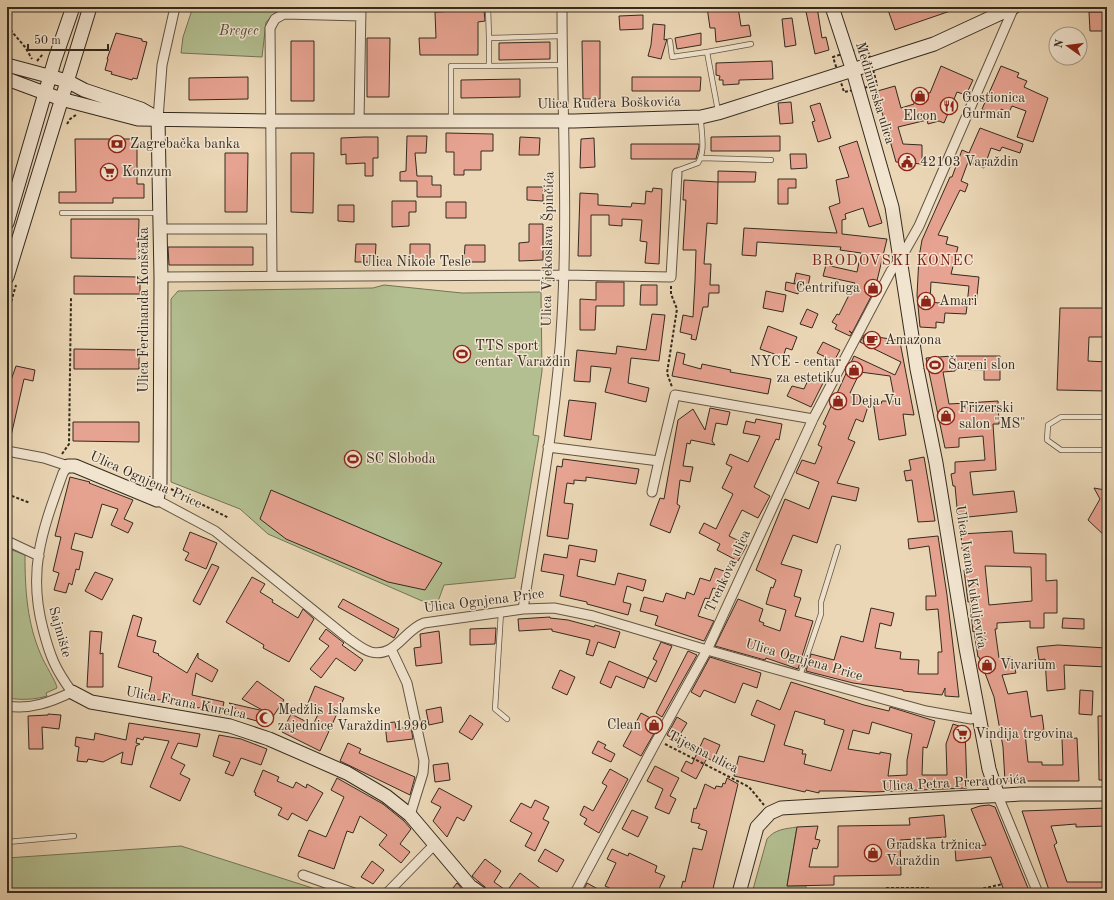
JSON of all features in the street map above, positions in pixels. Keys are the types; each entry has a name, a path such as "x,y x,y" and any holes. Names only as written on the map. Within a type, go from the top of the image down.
{"street":[{"path":"7,223 50,76 73,7"},
{"path":"7,277 90,7"},
{"path":"158,119 162,65 175,7"},
{"name":"Ulica Vjekoslava Špinčića","path":"523,609 557,387 562,316 564,121 562,7"},
{"name":"Međimurska ulica","path":"832,7 853,71 892,207 901,258"},
{"name":"Ulica Ruđera Boškovića","path":"7,79 61,99 138,119 271,121 564,121 701,117 853,71 934,44 1014,7"},
{"name":"Trenkova ulica","path":"575,893 707,650 813,419 891,271 901,258 919,226 1014,7"},
{"path":"272,276 270,28 275,19 284,14 361,10 359,121"},
{"name":"Ulica Ruđera Boškovića","path":"7,65 67,81 84,90 141,109 158,119"},
{"name":"Ulica Ferdinanda Konščaka","path":"157,500 160,483 161,277 158,119"},
{"path":"671,277 677,173"},
{"path":"160,229 271,229"},
{"name":"Ulica Ivana Kukuljevića","path":"901,258 917,369 936,463 966,648 989,769 998,796 1038,893"},
{"name":"Ulica Nikole Tesle","path":"161,277 563,275 671,277"},
{"path":"652,492 675,395 813,419"},
{"path":"548,447 659,462"},
{"path":"7,451 63,464"},
{"name":"Ulica Ognjena Price","path":"63,464 75,466 157,500 215,531 349,639 370,652 381,652 391,649 414,626 424,623 523,609 554,608 593,616 707,650 926,711 963,718 979,718"},
{"name":"Sajmište","path":"63,464 63,473 42,536 35,583 37,608 49,652 56,671 72,692"},
{"path":"7,541 39,556"},
{"path":"391,649 407,683 424,761 420,787 410,815"},
{"path":"7,706 18,708 32,706 72,692"},
{"name":"Ulica Frana Kurelca","path":"72,692 91,702 230,726 269,739 347,773 386,796 410,815 470,886 480,893"},
{"name":"Ulica Petra Preradovića","path":"770,813 781,808 803,806 998,796 1107,794"},
{"path":"739,893 757,827 770,813"},
{"path":"388,893 434,844"},
{"path":"303,875 354,893"}],"lane":[{"path":"488,7 489,66"},
{"path":"488,38 562,36"},
{"path":"670,41 672,57 751,44"},
{"path":"707,52 718,113"},
{"path":"451,121 451,66 562,65"},
{"path":"677,173 679,170 698,164 701,158 703,149 701,117"},
{"path":"701,158 771,160"},
{"path":"62,213 160,213"},
{"path":"1107,417 1061,417 1048,425 1047,440 1061,450 1107,450"},
{"path":"800,676 821,614 821,602 838,547"},
{"path":"501,612 495,709 507,719"},
{"path":"7,842 74,836"}],"path":[{"path":"361,10 391,7"},
{"path":"7,26 25,47 34,62"},
{"path":"68,123 70,119 77,115"},
{"path":"671,277 671,294 677,309 667,373 675,395"},
{"path":"63,464 69,444 71,298"},
{"path":"7,494 30,502"},
{"name":"Tijesna ulica","path":"657,740 749,787 770,813"},
{"path":"886,888 929,888 932,892 972,891 1003,884"}],"green space":[{"name":"Bregec","path":"193,7 282,7 266,22 262,57 181,53 183,37"},
{"name":"SC Sloboda","path":"384,285 462,293 541,292 542,371 533,435 539,436 515,578 444,585 436,607 268,534 240,509 171,482 171,299 178,291 373,288"},
{"path":"7,548 25,555 26,594 30,619 36,643 57,688 46,693 47,696 27,699 7,698"},
{"path":"797,827 787,886 806,886 806,893 752,893 767,839 777,831"},
{"path":"181,846 328,893 7,893 7,858"}],"building":[{"path":"707,7 738,7 741,26 749,25 751,36 716,42 715,28 710,28"},
{"path":"805,7 817,7 822,38 826,37 829,50 815,54"},
{"path":"887,7 959,7 959,8 895,30"},
{"path":"484,10 485,21 478,22 478,55 420,55 419,38 436,38 435,12"},
{"path":"1089,12 1107,12 1107,31 1090,31"},
{"path":"643,15 643,29 620,30 619,16"},
{"path":"792,18 796,45 785,47 782,19"},
{"path":"653,24 665,25 664,40 667,39 661,59 648,56 651,45"},
{"path":"116,33 142,39 142,41 147,42 137,79 133,78 132,80 111,74 112,72 105,70 107,59"},
{"path":"701,33 701,45 677,49 675,38"},
{"path":"367,38 390,38 389,97 367,97"},
{"path":"291,41 314,41 314,101 291,101"},
{"path":"582,41 600,41 600,99 583,99"},
{"path":"550,42 550,59 499,60 499,43"},
{"path":"772,61 773,79 739,80 739,84 723,85 723,80 719,80 720,76 716,75 716,63"},
{"path":"941,66 973,80 966,95 957,92 944,123 939,121 928,124 927,120 898,127 903,144 922,145 922,164 896,162 880,105 878,106 874,92 895,86 901,108 914,104 915,92 930,93"},
{"path":"1001,66 1019,73 1017,77 1027,81 1024,87 1048,98 1033,142 1017,137 1026,111 1012,106 1009,112 1001,109 997,116 982,109"},
{"path":"248,77 248,99 189,100 189,78"},
{"path":"632,77 701,77 700,91 632,91"},
{"path":"520,79 520,97 461,98 461,80"},
{"path":"791,102 793,123 780,124 778,103"},
{"path":"820,103 831,138 818,142 812,122 815,121 810,106"},
{"path":"980,128 1023,144 1020,153 1002,147 1000,151 991,148 984,168 968,162 961,181 968,184 965,192 960,190 938,235 948,237 946,244 958,247 951,274 979,277 976,305 967,305 969,286 931,282 930,302 967,306 966,314 945,313 944,323 936,322 936,328 920,327 917,295 919,257 922,240 950,177 952,177 962,150 969,153"},
{"path":"446,133 493,134 493,151 481,151 481,170 464,170 464,175 454,175 454,152 446,152"},
{"path":"407,136 427,136 426,153 415,153 417,176 432,176 432,185 441,185 441,197 417,197 417,181 400,181 400,172 406,171"},
{"path":"780,136 780,151 711,151 711,137"},
{"path":"378,137 378,158 373,158 373,176 365,176 365,163 346,164 346,154 341,155 341,138"},
{"path":"520,137 540,138 539,155 519,155"},
{"path":"594,138 595,167 580,168 581,139"},
{"path":"75,139 137,139 137,184 144,184 144,198 113,198 113,203 59,203 59,192 76,192"},
{"path":"857,141 882,223 869,227 863,208 845,214 846,219 842,220 842,234 887,239 875,289 850,336 835,329 837,325 832,322 837,314 839,315 855,283 823,276 826,265 857,272 861,253 840,250 841,247 757,242 756,256 742,255 744,228 837,233 829,207 840,203 836,180 849,177 839,147"},
{"path":"631,144 699,144 699,147 696,159 631,159"},
{"path":"225,153 248,153 247,212 225,212"},
{"path":"291,153 314,153 313,213 291,212"},
{"path":"790,154 806,154 807,168 791,169"},
{"path":"718,171 756,172 755,182 718,182"},
{"path":"778,179 796,179 796,188 788,188 788,204 778,204"},
{"path":"684,180 718,182 717,224 707,223 704,264 711,264 710,285 719,285 719,293 709,293 708,307 703,307 696,340 691,339 692,335 680,332 683,315 693,317 696,250 683,250 686,200 683,200"},
{"path":"527,187 543,187 543,201 527,200"},
{"path":"653,188 662,189 659,264 645,263 647,242 640,241 642,220 622,219 622,226 609,225 609,215 591,215 591,256 578,256 580,193 598,194 598,205 631,207 632,203 645,204 646,191 652,192"},
{"path":"392,201 416,201 416,212 409,212 409,226 392,227"},
{"path":"446,202 466,202 466,218 446,218"},
{"path":"338,205 354,205 354,222 338,221"},
{"path":"71,219 139,219 138,259 71,258"},
{"path":"529,224 543,224 543,260 519,261 519,243 529,242"},
{"path":"356,244 376,244 375,262 355,262"},
{"path":"410,244 430,244 430,263 410,263"},
{"path":"465,245 485,245 485,262 464,262"},
{"path":"168,247 253,247 253,265 169,265"},
{"path":"796,273 810,276 808,286 794,283"},
{"path":"74,276 140,277 140,294 74,294"},
{"path":"596,282 624,282 624,306 596,306 595,330 580,330 580,299 596,300"},
{"path":"786,282 800,285 798,294 785,290"},
{"path":"641,285 657,285 657,305 640,305"},
{"path":"766,291 786,295 783,312 763,308"},
{"path":"1060,308 1107,308 1107,337 1089,337 1088,361 1107,362 1107,391 1057,390"},
{"path":"807,309 818,314 812,328 800,324"},
{"path":"652,314 665,315 659,361 631,358 628,383 649,388 646,402 605,392 611,368 591,366 590,382 574,381 577,350 616,354 617,346 646,350"},
{"path":"768,326 797,337 792,350 786,348 783,357 760,349"},
{"path":"864,335 897,340 900,342 914,415 903,414 906,435 879,440 873,401 881,404 882,401 895,401 890,376 860,372 850,393 870,400 863,422 856,419 848,439 855,442 837,483 859,488 856,501 832,496 817,543 793,535 781,564 802,570 794,596 801,598 795,616 813,621 798,669 766,658 765,660 715,646 738,599 763,609 759,621 764,623 763,625 780,631 786,610 766,604 771,587 773,588 776,580 756,570 785,499 809,509 819,482 796,473 802,460 815,464 822,447 818,445 826,426 823,424 854,356 895,375 901,362 860,342"},
{"path":"823,342 840,350 834,361 817,353"},
{"path":"74,349 139,350 139,369 74,369"},
{"path":"677,352 685,354 683,364 701,369 702,364 731,370 730,372 771,379 768,394 672,376"},
{"path":"952,356 1000,356 1000,380 984,380 984,370 955,369 955,371 943,372 949,404 998,401 999,424 993,424 996,470 970,472 973,495 1014,491 1017,512 958,518 955,486 953,486 951,474 955,473 955,462 985,460 983,436 959,438 959,447 945,448 926,358"},
{"path":"16,366 35,370 33,381 24,379 11,436 7,436 7,379 11,380"},
{"path":"810,376 824,381 811,407 787,396 792,386 804,389"},
{"path":"569,400 596,403 591,440 564,436"},
{"path":"710,408 730,412 727,425 716,423 712,441 715,445 691,440 690,444 687,443 683,466 693,467 690,482 680,480 677,504 680,506 670,533 650,525 660,498 664,499 678,420 693,409 705,430"},
{"path":"756,419 782,424 779,440 776,439 754,487 770,496 758,518 742,510 729,536 747,545 738,561 717,550 720,544 699,533 704,523 716,529 733,494 722,488 732,467 726,464 730,454 748,462 760,436 743,433 746,421 755,423"},
{"path":"73,422 139,422 139,442 73,441"},
{"path":"924,457 935,521 918,522 912,480 906,481 904,471 911,470 909,460"},
{"path":"563,459 639,469 636,484 586,477 586,481 574,480 574,484 567,483 564,503 573,504 568,539 547,536 557,466 562,467"},
{"path":"70,477 90,482 89,483 133,500 124,519 133,523 128,533 111,525 118,509 102,504 92,538 75,533 71,549 83,552 79,570 76,569 72,585 69,583 66,593 54,590 59,573 53,571 61,537 55,536"},
{"path":"1107,487 1107,538 1088,520 1100,499 1094,488 1105,490"},
{"path":"271,490 442,563 425,590 388,582 286,539 260,519"},
{"path":"1012,531 1014,553 1046,554 1046,581 1057,580 1057,613 1044,613 1044,628 1030,628 1030,621 997,623 997,629 995,629 999,658 1011,657 1016,673 1002,675 1008,694 1027,691 1031,717 1042,715 1044,730 1025,733 1028,762 1042,762 1042,765 1063,765 1062,739 1077,738 1079,781 1005,781 1003,747 994,697 978,657 974,631 973,632 970,602 968,602 964,570 968,569 968,549 962,550 961,534","holes":["985,566 1031,567 1032,601 989,605"]},
{"path":"190,532 217,543 206,569 185,560 189,553 183,550"},
{"path":"938,536 947,595 959,697 945,696 945,688 942,695 903,691 853,683 806,671 811,654 834,660 841,636 863,642 871,608 894,613 891,626 880,623 875,648 901,652 900,659 919,660 918,674 938,674 938,652 942,652 938,609 926,610 926,596 936,596 929,546 909,549 908,539"},
{"path":"569,545 597,550 595,562 580,559 577,576 615,585 618,573 646,580 643,591 627,586 623,602 631,604 628,615 587,604 587,602 560,596 564,575 541,571 544,554 567,558"},
{"path":"212,564 219,567 200,605 193,601"},
{"path":"715,568 727,572 721,591 713,588 709,599 705,598 698,616 714,621 704,641 655,625 658,616 640,611 644,597 663,602 666,593 685,599 687,592 694,595 700,578 710,581"},
{"path":"95,572 113,579 102,600 85,591"},
{"path":"252,577 265,584 260,592 273,600 272,602 298,618 303,609 314,619 289,662 263,648 264,645 226,622"},
{"path":"343,599 399,629 394,638 338,607"},
{"path":"133,615 142,618 137,636 156,641 153,652 159,654 158,655 187,673 198,653 198,658 218,670 212,682 196,673 192,695 224,702 221,715 200,710 200,708 172,704 172,702 148,698 152,677 118,667"},
{"path":"550,617 594,627 595,625 620,632 615,648 598,642 593,656 586,654 590,640 552,631 552,629 519,631 518,619"},
{"path":"1063,618 1084,619 1084,629 1062,628"},
{"path":"496,628 495,644 470,645 470,629"},
{"path":"326,629 344,643 342,645 363,660 355,671 336,658 321,678 310,669 329,646 319,639"},
{"path":"90,631 102,632 100,654 103,653 103,687 87,687"},
{"path":"439,631 442,663 416,666 414,648 421,647 420,634"},
{"path":"661,642 672,646 656,682 648,678 657,661 653,659"},
{"path":"1058,645 1106,648 1107,667 1064,665 1065,689 1047,691 1045,659 1039,660 1037,647"},
{"path":"688,651 697,655 662,717 656,713"},
{"path":"710,657 761,673 757,688 743,683 735,703 704,690 700,697 691,692"},
{"path":"609,661 648,678 644,688 616,676 611,688 600,683"},
{"path":"560,670 575,677 567,695 552,688"},
{"path":"257,681 284,700 268,724 246,718 229,703 264,711 242,699"},
{"path":"791,682 864,705 889,711 890,707 935,721 927,748 923,747 922,775 947,775 946,744 953,724 965,728 967,788 873,792 819,791 819,793 806,790 805,792 734,776 739,756 764,762 775,725 751,715 757,700 780,710","holes":["795,711 825,720 824,724 844,730 831,771 804,764 806,754 802,754 803,750 784,745","872,722 912,734 907,760 907,775 888,776 891,754 880,752 880,754 848,749 853,730 869,734"]},
{"path":"315,686 344,698 320,751 282,732 291,714 313,725 321,708 308,703"},
{"path":"1080,690 1093,691 1092,715 1079,714"},
{"path":"441,707 443,722 429,725 426,710"},
{"path":"641,713 660,723 641,756 623,746"},
{"path":"48,714 61,715 59,729 42,727 43,749 29,749 28,716"},
{"path":"470,715 483,724 472,740 459,732"},
{"path":"1098,716 1107,716 1107,780 1099,780"},
{"path":"677,717 687,723 676,741 667,735"},
{"path":"395,722 396,729 411,727 413,739 387,742 385,723"},
{"path":"129,723 200,734 197,747 178,743 171,758 185,765 180,774 190,779 180,801 150,787 169,741 144,737 143,740 137,738 136,743 140,744 136,746 132,765 121,763 123,752 103,762 88,759 87,762 77,761 79,747 75,746 76,737 94,740 95,733 126,740"},
{"path":"219,735 241,739 267,749 261,765 241,758 233,776 225,773 230,762 213,756"},
{"path":"704,738 720,745 713,761 707,758 696,779 681,771 686,761 692,764"},
{"path":"598,741 606,745 604,748 615,754 611,762 592,753"},
{"path":"348,743 361,749 359,753 415,777 410,795 340,761"},
{"path":"448,763 450,780 435,782 433,765"},
{"path":"655,766 679,778 670,796 676,799 669,814 655,808 663,789 647,781"},
{"path":"610,769 628,779 599,833 584,824 587,819 580,815 584,806 593,811 607,786 602,783"},
{"path":"263,770 279,777 277,781 293,788 296,782 306,788 307,784 323,793 307,821 292,813 288,820 278,815 282,808 255,795 256,793 254,792"},
{"path":"337,778 383,804 404,821 411,829 400,844 410,852 401,863 379,845 387,835 360,816 353,833 347,831 334,869 298,856 309,830 326,837 344,797 331,790"},
{"path":"727,778 738,784 712,893 691,893 681,889 683,881 685,882 693,848 702,850 707,831 698,828 700,824 691,822 694,808 696,809 705,784 715,789 716,786 722,787"},
{"path":"439,788 472,806 464,821 457,817 447,837 433,821 441,807 431,802"},
{"path":"535,800 549,807 543,819 549,822 535,851 525,846 532,833 510,821 521,803 531,808"},
{"path":"989,805 995,807 1030,893 1005,893 991,857 956,861 955,848 986,845 971,809"},
{"path":"1107,808 1107,826 1076,827 1076,824 1051,826 1057,843 1054,845 1067,882 1107,882 1107,893 1050,893 1022,811"},
{"path":"632,810 648,817 638,837 622,829"},
{"path":"944,815 946,837 900,840 901,875 834,876 834,885 787,886 797,827 818,826 815,839 820,840 817,849 813,848 809,867 838,867 838,826 910,825 909,818"},
{"path":"545,849 564,860 557,872 538,861"},
{"path":"612,849 628,856 629,853 657,866 655,872 665,876 657,893 620,893 605,886 616,863 607,859"},
{"path":"485,859 501,871 494,882 507,891 520,873 546,893 488,893 485,887 472,876"},
{"path":"372,861 384,870 373,884 361,877"},
{"path":"457,883 464,891 466,893 449,893"},
{"path":"587,883 605,893 582,893"}],"place":[{"name":"Elcon","path":"920,96"},
{"name":"Gostionica Gurman","path":"949,106"},
{"name":"Zagrebačka banka","path":"117,144"},
{"name":"42103 Varaždin","path":"907,162"},
{"name":"Konzum","path":"109,172"},
{"name":"Centrifuga","path":"873,288"},
{"name":"Amari","path":"926,301"},
{"name":"Amazona","path":"872,340"},
{"name":"TTS sport centar Varaždin","path":"462,354"},
{"name":"Šareni slon","path":"935,365"},
{"name":"NYCE - centar za estetiku","path":"854,370"},
{"name":"Deja Vu","path":"838,401"},
{"name":"Frizerski salon \"MS\"","path":"946,416"},
{"name":"SC Sloboda","path":"353,459"},
{"name":"Vivarium","path":"987,665"},
{"name":"Medžlis Islamske zajednice Varaždin 1996","path":"265,718"},
{"name":"Clean","path":"654,725"},
{"name":"Vindija trgovina","path":"962,734"},
{"name":"Gradska tržnica Varaždin","path":"873,853"}],"district":[{"name":"BRODOVSKI KONEC","path":"893,261"}]}
